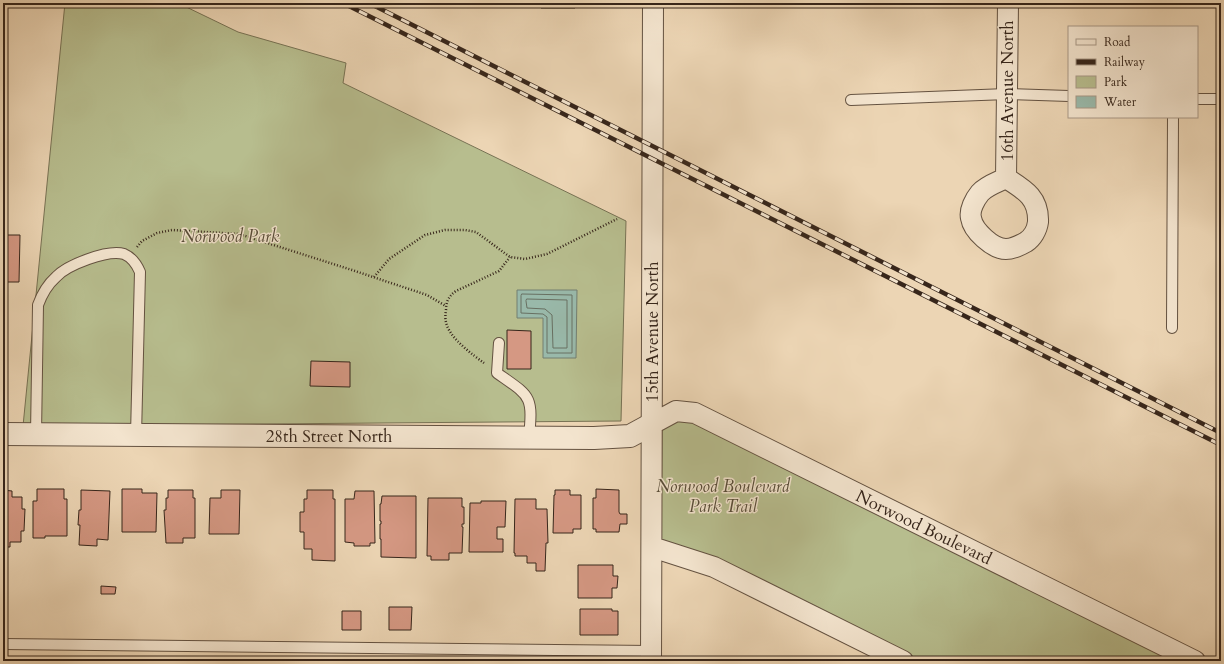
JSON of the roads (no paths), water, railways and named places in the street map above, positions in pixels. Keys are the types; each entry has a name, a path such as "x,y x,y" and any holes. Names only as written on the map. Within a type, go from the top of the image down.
{"street":[{"name":"15th Avenue North","path":"651,656 653,3"},
{"name":"16th Avenue North","path":"1006,178 1008,3"},
{"name":"Norwood Boulevard","path":"652,424 676,411 695,413 1194,661"},
{"name":"28th Street North","path":"3,434 594,438 630,436 652,424"},
{"path":"652,547 714,567 903,661"}],"lane":[{"path":"851,100 1007,94 1068,96"},
{"path":"1198,98 1221,99"},
{"path":"1172,328 1173,118"},
{"path":"36,434 38,305 44,290 56,276 81,262 97,256 122,253 129,256 137,265 140,272 136,435"},
{"path":"499,343 497,373 526,395 530,402 531,414 529,438"},
{"path":"3,644 651,656"}],"water":[{"path":"517,290 577,290 576,358 543,358 543,318 517,318"}],"railway":[{"path":"343,3 1221,445"},
{"path":"369,3 1221,433"}],"park label":[{"name":"Norwood Park","path":"230,236"},
{"name":"Norwood Boulevard Park Trail","path":"723,496"}]}
